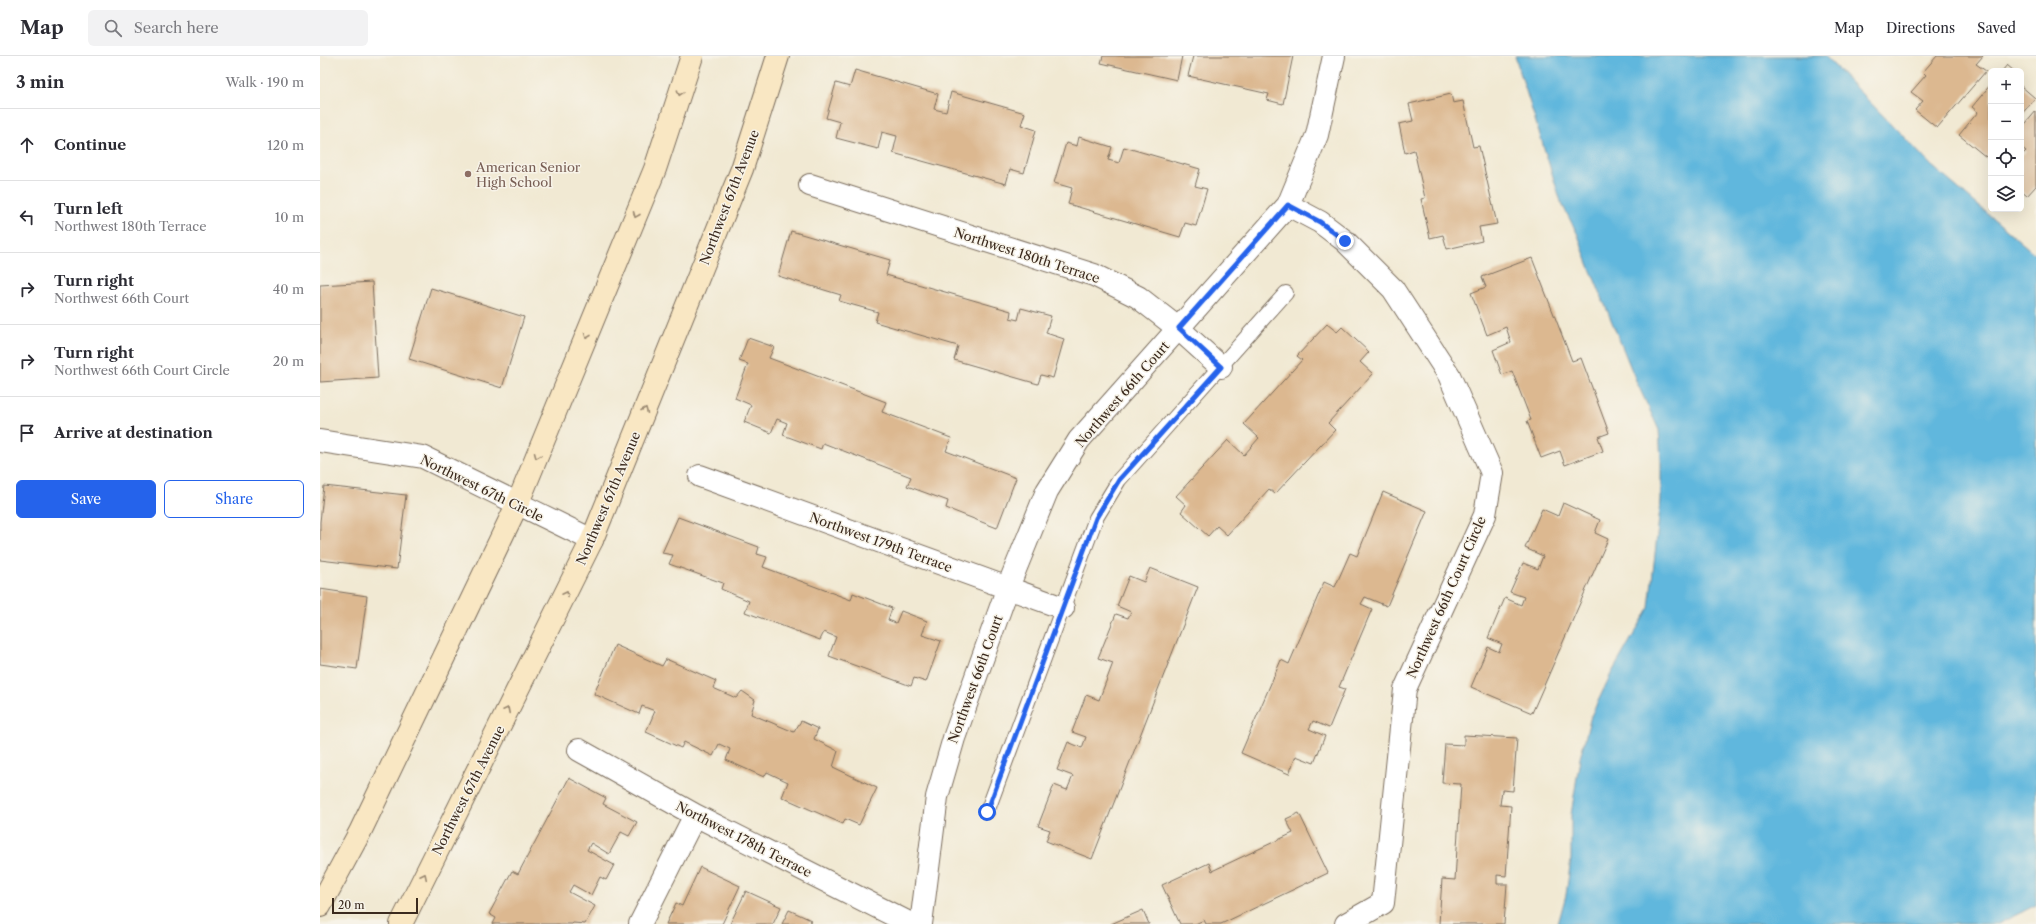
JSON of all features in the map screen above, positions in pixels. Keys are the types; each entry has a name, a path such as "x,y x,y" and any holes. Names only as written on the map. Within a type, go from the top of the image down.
{"main road":[{"path":"320,906 360,832 517,505 655,168 692,56"},
{"name":"Northwest 67th Avenue","path":"401,924 592,540 742,170 778,56"}],"street":[{"name":"Northwest 66th Court","path":"921,924 937,796 954,738 1008,587 1046,491 1079,440 1288,205 1317,135 1334,56"},
{"name":"Northwest 180th Terrace","path":"810,185 1094,275 1138,297 1179,328 1221,367"},
{"name":"Northwest 66th Court Circle","path":"1288,205 1320,222 1339,236 1393,289 1449,374 1492,473 1485,515 1405,689 1384,903 1346,924"},
{"name":"Northwest 67th Circle","path":"320,441 423,457 517,505 592,540"},
{"name":"Northwest 179th Terrace","path":"700,476 1008,587 1062,608"},
{"name":"Northwest 178th Terrace","path":"579,750 695,815 911,924"},
{"path":"640,924 695,815"}],"lane":[{"path":"987,812 1096,518 1119,480 1286,293"}],"water":[{"path":"1515,56 1825,56 1932,166 2036,255 2036,905 1998,924 1558,924 1566,895 1571,859 1571,815 1580,758 1591,716 1611,674 1649,608 1661,500 1661,460 1659,430 1637,383 1587,261 1578,235 1561,202"}],"building":[{"path":"1103,56 1182,56 1177,80 1101,63"},
{"path":"1193,56 1293,56 1283,104 1267,100 1269,94 1188,76"},
{"path":"1937,56 1983,56 1976,64 1986,71 1937,128 1915,110 1923,101 1911,92 1926,75 1923,72"},
{"path":"855,70 938,94 934,109 946,112 951,92 1025,113 1021,125 1036,130 1024,173 1010,169 1006,184 893,153 897,136 882,132 878,149 836,138 840,122 826,118 836,83 850,87"},
{"path":"1988,88 1988,155 1986,157 1959,135 1978,112 1972,107"},
{"path":"2024,89 2035,98 2024,111"},
{"path":"1451,94 1453,103 1463,101 1473,147 1479,146 1497,224 1479,227 1482,241 1447,249 1443,235 1430,238 1421,199 1425,198 1414,150 1405,153 1399,124 1413,121 1409,104"},
{"path":"2036,111 2036,186 2027,196 2024,194 2024,153 2026,151 2024,149 2024,125"},
{"path":"1079,137 1112,147 1108,160 1119,163 1124,147 1200,169 1195,186 1207,189 1196,226 1185,223 1180,237 1068,204 1072,188 1054,183 1066,143 1077,146"},
{"path":"791,231 890,260 886,275 1011,311 1010,318 1018,320 1021,308 1051,316 1046,333 1064,339 1053,378 1041,375 1038,384 954,360 958,346 875,322 878,312 839,301 841,295 778,276"},
{"path":"1532,258 1572,361 1581,358 1609,433 1598,437 1603,451 1565,465 1560,451 1541,458 1527,421 1531,420 1512,371 1502,375 1493,350 1511,342 1506,327 1487,335 1471,293 1486,287 1482,277"},
{"path":"372,282 378,378 320,382 320,285"},
{"path":"431,288 524,317 502,388 409,359"},
{"path":"1327,324 1337,332 1342,327 1369,352 1360,362 1373,374 1328,423 1335,430 1275,494 1269,489 1227,535 1217,526 1208,536 1181,512 1186,505 1176,496 1228,440 1244,455 1259,438 1244,424 1302,360 1297,356"},
{"path":"748,338 774,347 769,358 886,402 882,412 951,438 946,451 1016,478 997,528 946,508 948,501 907,486 911,477 823,443 821,449 783,435 787,423 777,419 771,433 744,422 751,405 735,398 748,364 739,361"},
{"path":"324,486 406,495 397,569 320,560 320,522"},
{"path":"1383,492 1427,511 1387,606 1365,597 1361,604 1372,609 1339,687 1345,689 1329,728 1313,721 1309,729 1325,736 1314,763 1296,756 1289,774 1241,753 1281,660 1289,664 1324,582 1335,587 1350,553 1357,556"},
{"path":"1563,503 1600,520 1595,533 1608,539 1532,713 1471,687 1488,647 1499,652 1502,644 1488,638 1505,598 1521,605 1524,597 1510,592 1523,563 1538,569 1543,556 1525,548 1542,509 1558,516"},
{"path":"678,517 759,547 757,554 767,557 763,567 851,600 853,593 892,608 888,620 896,623 901,611 927,621 922,635 941,641 926,682 914,678 911,686 829,656 836,637 824,632 820,640 745,612 749,601 721,589 723,583 669,564 673,555 662,553"},
{"path":"1150,568 1198,587 1092,859 1046,841 1050,830 1038,826 1054,785 1067,790 1073,776 1057,770 1068,742 1082,748 1086,737 1072,732 1086,695 1099,700 1113,663 1098,658 1116,614 1128,618 1131,612 1117,606 1129,576 1144,582"},
{"path":"320,589 367,596 357,669 320,664"},
{"path":"615,645 662,666 666,659 716,681 713,688 736,698 742,691 755,700 751,714 794,732 801,721 818,729 814,739 838,751 833,767 877,788 859,825 845,819 843,824 782,797 788,782 767,772 764,777 726,760 730,749 719,744 713,756 684,742 681,748 646,732 655,711 642,706 639,714 594,694"},
{"path":"1464,735 1517,738 1513,791 1502,790 1500,805 1511,806 1506,876 1497,875 1497,884 1507,884 1504,924 1439,924 1442,879 1455,880 1461,784 1442,783 1445,744 1464,745"},
{"path":"569,778 606,798 603,804 637,822 629,836 621,832 609,854 591,843 587,850 614,865 606,880 600,877 591,895 573,885 569,892 595,906 585,924 493,924 496,918 489,914 512,871 518,874"},
{"path":"1299,813 1328,873 1221,924 1206,924 1204,920 1195,924 1180,924 1162,885 1209,863 1212,871 1293,833 1286,819"},
{"path":"700,867 740,886 722,924 666,924 676,903 682,906"},
{"path":"746,891 781,907 773,924 730,924"},
{"path":"789,910 811,920 809,924 782,924"},
{"path":"1143,910 1149,924 1111,924"}],"place":[{"name":"American Senior High School","path":"468,174"}],"route":[{"path":"987,812 1096,518 1119,480 1221,367 1179,328 1288,205 1320,222 1345,241"}]}
